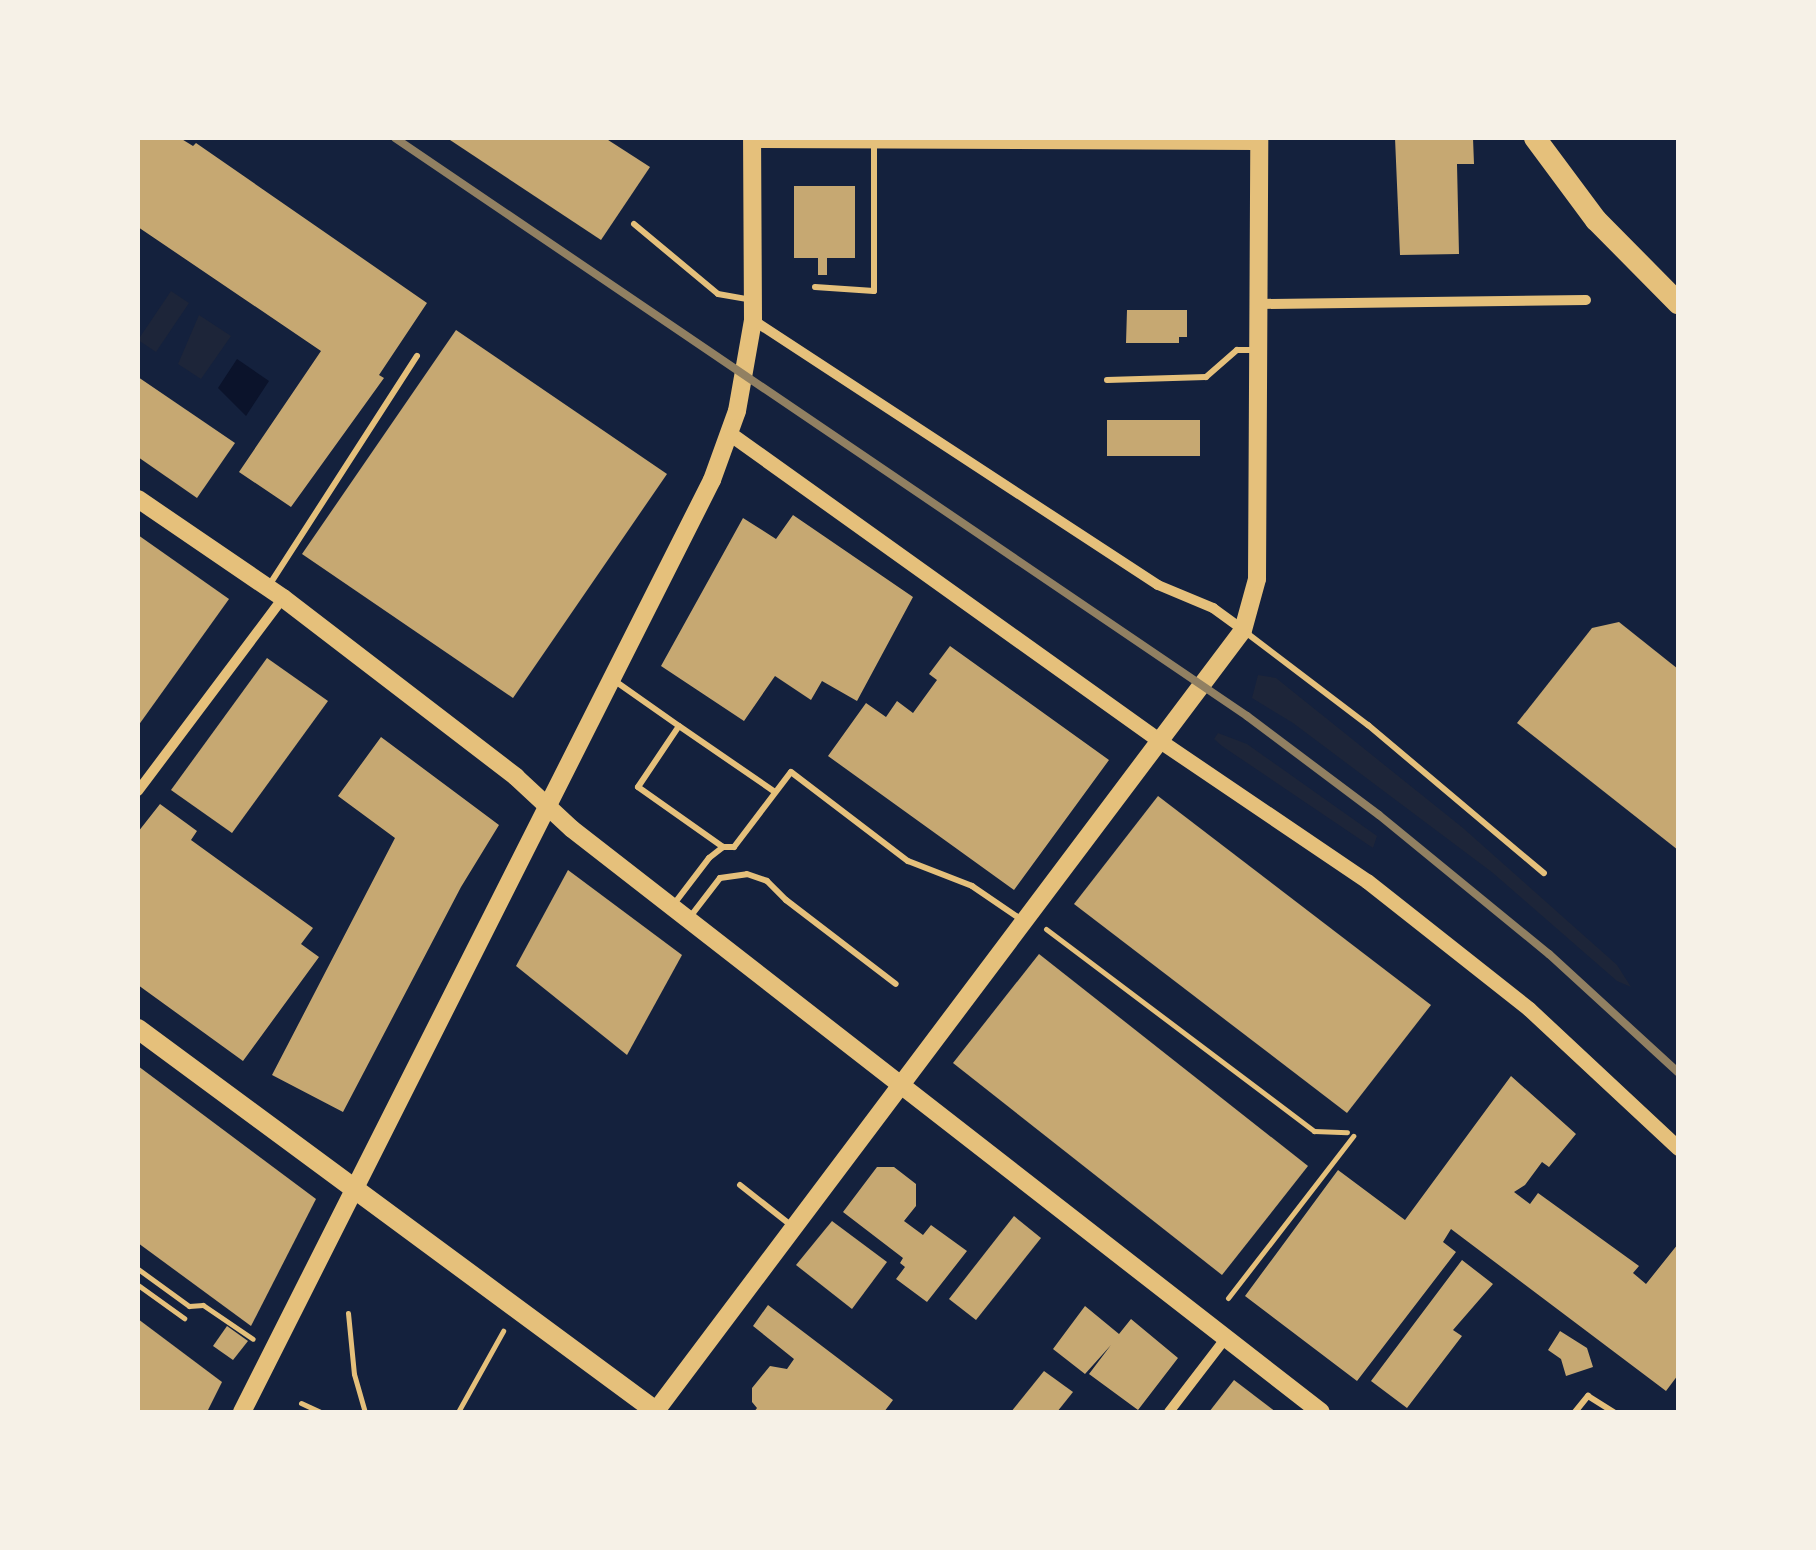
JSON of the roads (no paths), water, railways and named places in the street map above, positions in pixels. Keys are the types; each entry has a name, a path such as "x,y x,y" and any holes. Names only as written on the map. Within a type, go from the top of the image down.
{"highway":[{"path":"1535,138 1596,220 1678,302"}],"main road":[{"path":"242,1412 681,548 730,433 745,374 753,310 752,140"},
{"path":"138,1029 656,1412 1243,630 1258,579 1259,142"},
{"path":"138,498 276,593 1321,1412"}],"street":[{"path":"752,140 1259,142"},
{"path":"1261,304 1586,300"},
{"path":"753,310 1158,585 1213,608 1243,630"},
{"path":"730,433 1160,742 1367,881 1501,986 1678,1148"},
{"path":"138,791 276,593"},
{"path":"1169,1412 1225,1340"}],"lane":[{"path":"815,287 874,291 874,143"},
{"path":"634,224 718,294 753,310"},
{"path":"1107,380 1206,378 1237,350 1261,350"},
{"path":"276,593 417,356"},
{"path":"1243,630 1368,726 1544,873"},
{"path":"613,680 775,793"},
{"path":"679,726 638,787 723,847 734,847 791,772 908,861 972,886 1024,922"},
{"path":"674,905 709,858 723,847"},
{"path":"689,918 710,888 730,876 747,874 768,881 786,900 896,984"},
{"path":"740,1185 793,1227"},
{"path":"1575,1412 1588,1396 1614,1412"}],"railway":[{"path":"395,138 1247,716 1379,815 1549,954 1678,1072"}]}
